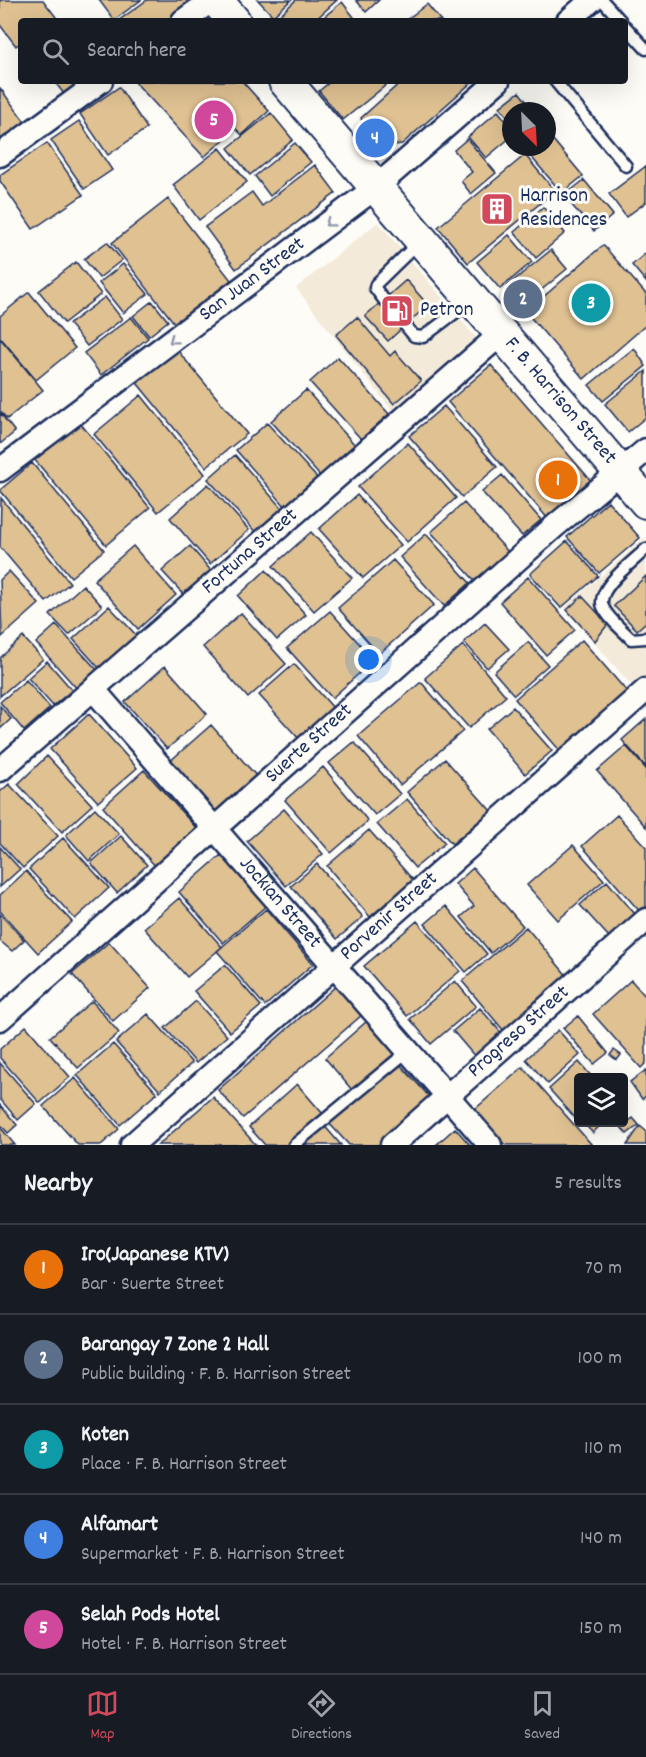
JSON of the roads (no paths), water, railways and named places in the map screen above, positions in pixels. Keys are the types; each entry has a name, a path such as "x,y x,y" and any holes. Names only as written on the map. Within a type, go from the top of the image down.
{"main road":[{"path":"214,0 231,18"},
{"name":"F. B. Harrison Street","path":"288,84 646,502"}],"street":[{"path":"187,18 214,0"},
{"path":"571,18 592,0"},
{"path":"0,154 97,84"},
{"name":"San Juan Street","path":"0,470 375,188 495,84"},
{"name":"Fortuna Street","path":"0,770 501,333"},
{"name":"Suerte Street","path":"0,1019 555,526 646,450"},
{"name":"Jockian Street","path":"93,689 490,1145"},
{"name":"Porvenir Street","path":"132,1145 646,690"},
{"name":"Progreso Street","path":"392,1145 646,920"}],"lane":[{"path":"602,0 618,18"},
{"path":"628,29 646,49"},
{"path":"558,84 626,166"},
{"path":"384,300 375,288 376,284 421,241"},
{"path":"405,325 414,336 423,338 472,300"},
{"path":"646,549 603,590 601,601 604,609 631,639 646,638"},
{"path":"294,1145 408,1051"}],"place":[{"name":"Selah Pods Hotel","path":"214,120"},
{"name":"Alfamart","path":"375,138"},
{"name":"Harrison Residences","path":"497,209"},
{"name":"Barangay 7 Zone 2 Hall","path":"523,299"},
{"name":"Koten","path":"591,303"},
{"name":"Petron","path":"397,311"},
{"name":"Iro(Japanese KTV)","path":"558,480"}]}
